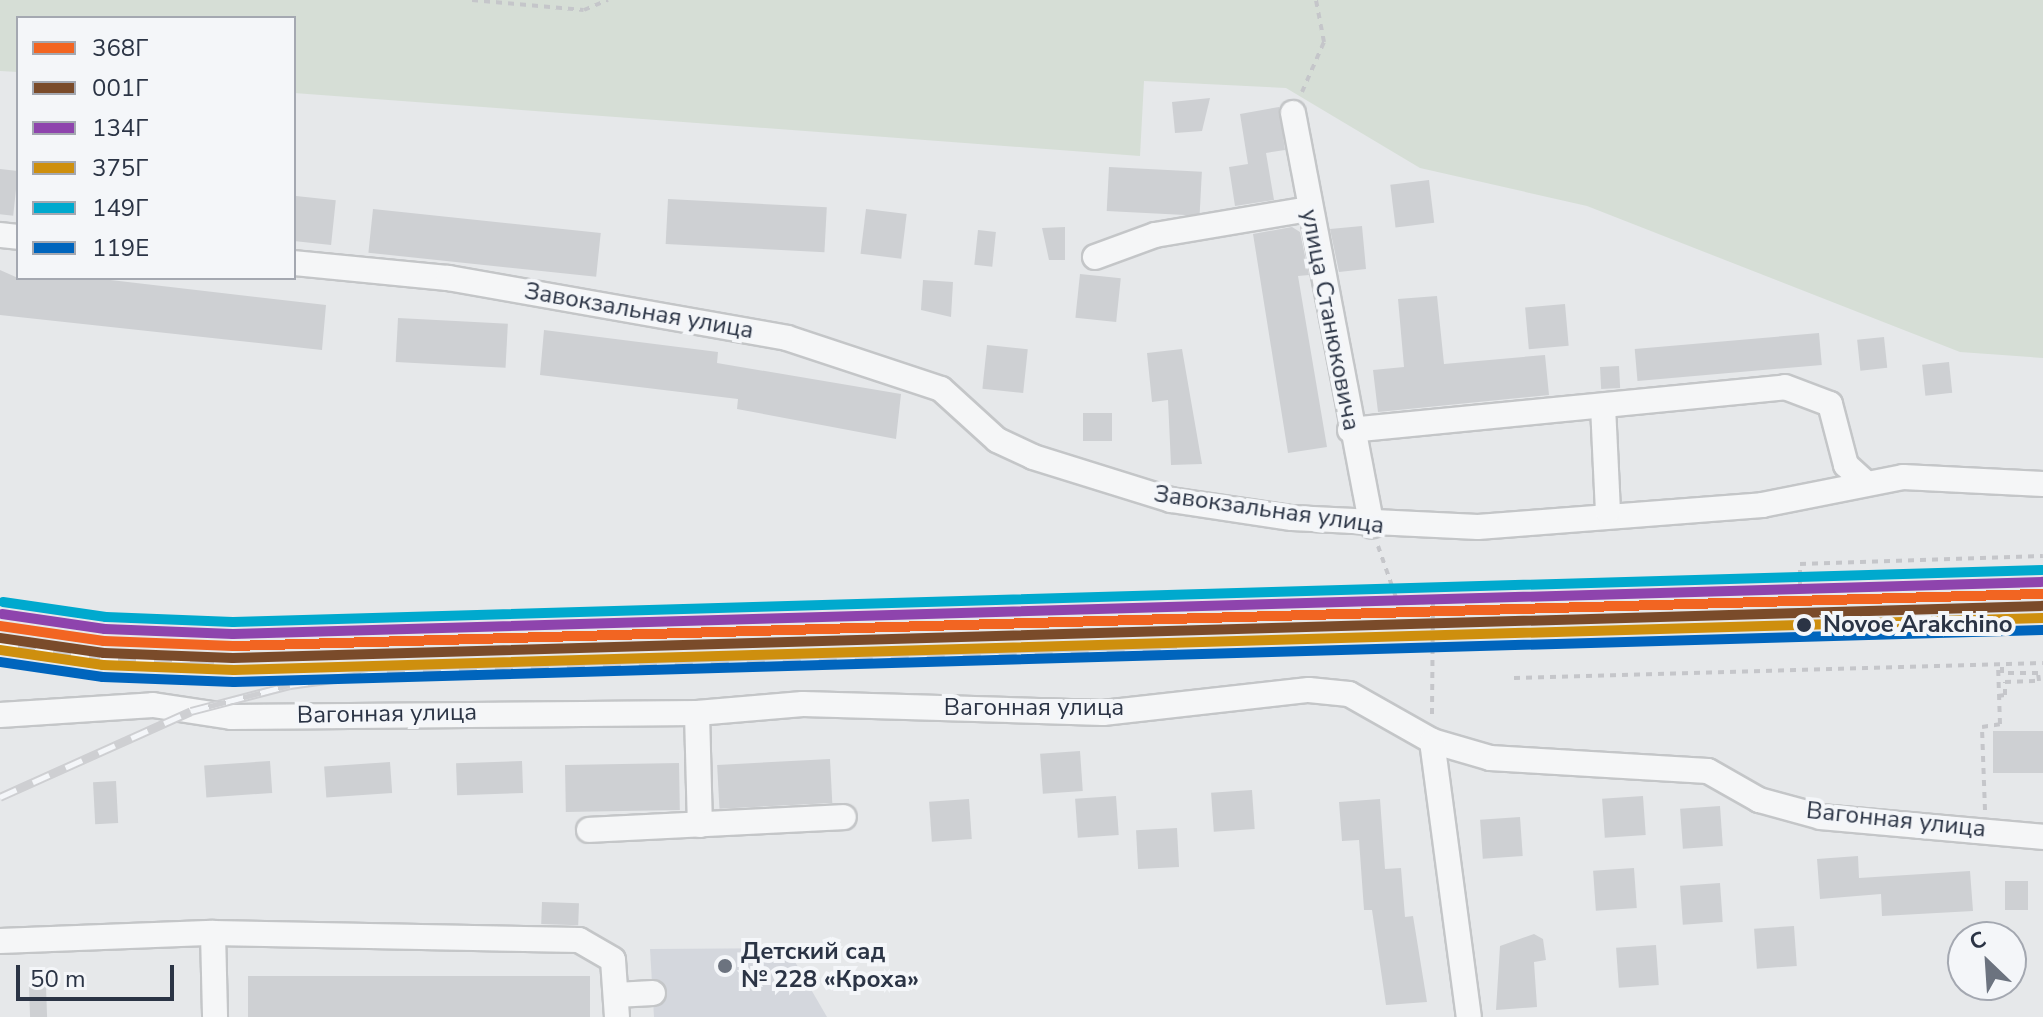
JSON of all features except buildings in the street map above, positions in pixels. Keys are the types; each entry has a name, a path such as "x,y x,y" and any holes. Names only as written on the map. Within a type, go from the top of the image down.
{"street":[{"name":"улица Станюковича","path":"1293,113 1350,430 1372,526"},
{"path":"1095,257 1155,235 1309,209"},
{"name":"Завокзальная улица","path":"296,263 448,278 787,338 941,389 997,440 1033,457 1171,500 1372,526 1478,527 1608,511 1762,505 1866,483 1934,476 2043,484"},
{"path":"1350,430 1603,406 1661,394 1785,387 1816,393 1830,404 1846,465 1866,483"},
{"path":"1603,406 1608,511"},
{"name":"Вагонная улица","path":"0,715 153,705 231,717 697,713 803,704 1103,713 1309,690 1349,694 1432,741 1490,758 1708,771 1759,800 1821,817 1985,828 2043,837"},
{"path":"697,713 700,825"},
{"path":"1432,741 1469,1017"},
{"path":"589,830 844,817"},
{"path":"0,941 213,933 579,940 613,960 616,1006 653,993"},
{"path":"213,933 215,1017"}],"path":[{"path":"472,0 584,10 608,0"},
{"path":"1293,113 1324,42 1316,0"},
{"path":"1372,526 1398,603 2043,581"},
{"path":"1800,588 1800,564 2043,556"},
{"path":"1432,741 1433,601"},
{"path":"1514,678 2043,663"},
{"path":"1985,828 1982,727 2000,724 2000,664"},
{"path":"1998,696 2005,695 2005,682 2039,681 2038,673 2002,673 2000,664"}],"shaded area":[{"path":"0,0 2043,0 2043,358 1960,352 1587,206 1420,168 1286,88 1144,81 1140,156 296,93 296,16 16,16 16,72 0,71"},
{"name":"Детский сад № 228 «Кроха»","path":"787,948 827,1017 654,1017 650,949"}],"railway":[{"path":"0,643 100,659 214,659"},
{"path":"0,797 191,711 290,685 369,674 1177,651"}],"transit line":[{"name":"149Г","path":"3,602 106,617 233,622 2042,570"},
{"name":"134Г","path":"2,614 105,629 233,634 2043,582"},
{"name":"368Г","path":"0,626 104,641 233,646 2043,594"},
{"name":"001Г","path":"0,638 104,653 233,658 2043,606"},
{"name":"375Г","path":"0,650 103,665 234,670 2043,618"},
{"name":"119Е","path":"0,662 103,677 234,682 2043,630"}],"place":[{"name":"Novoe Arakchino","path":"1804,625"},
{"name":"Детский сад № 228 «Кроха»","path":"725,966"}]}
